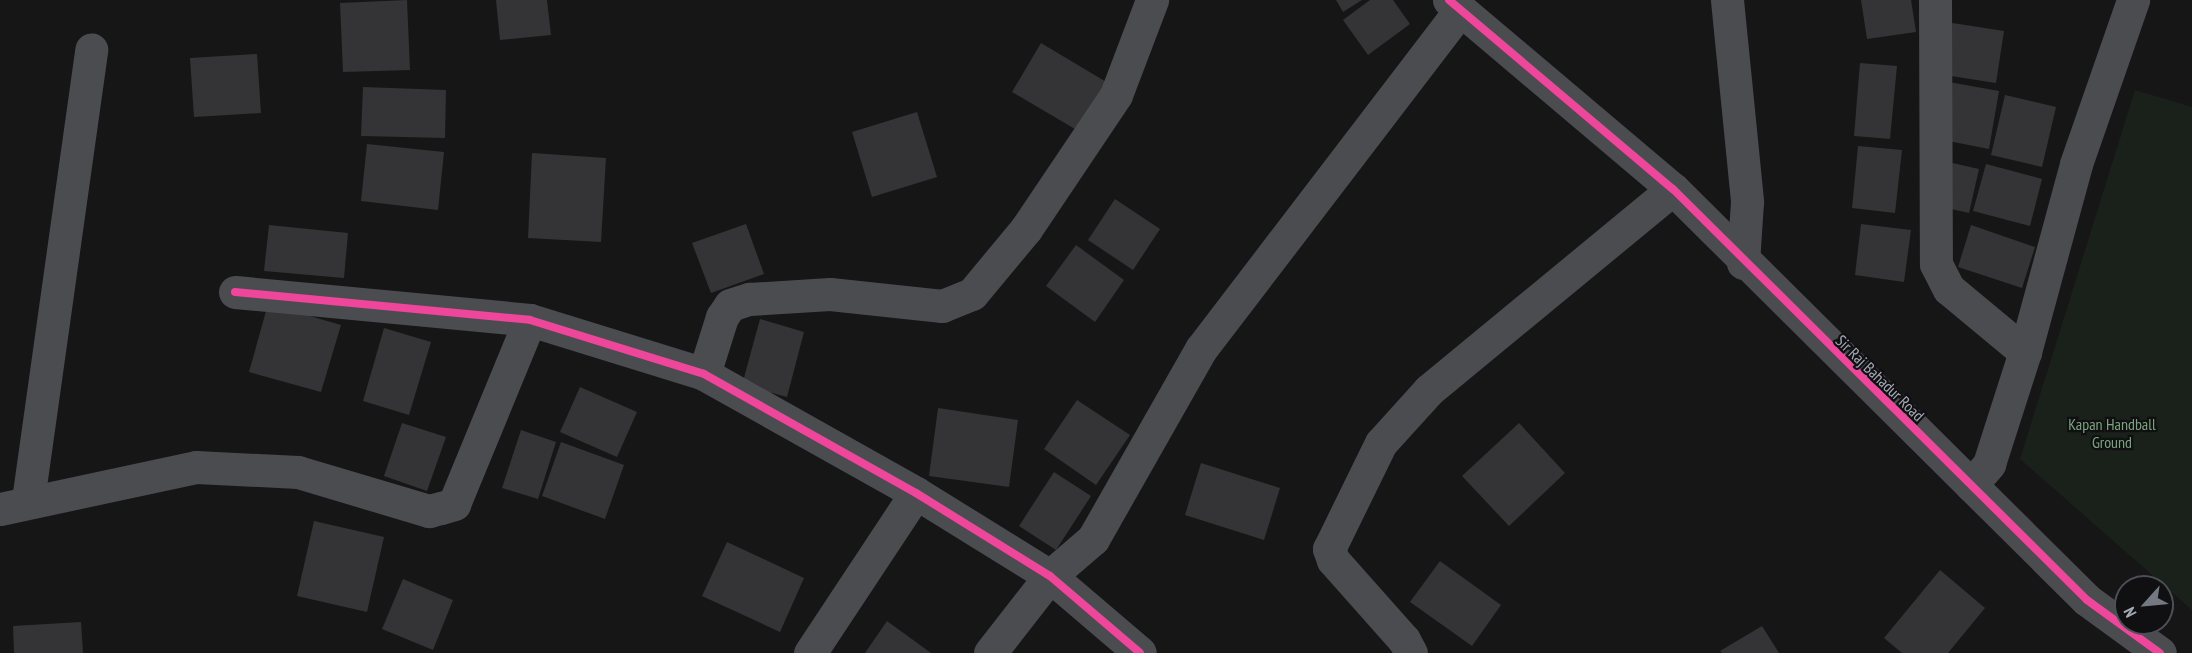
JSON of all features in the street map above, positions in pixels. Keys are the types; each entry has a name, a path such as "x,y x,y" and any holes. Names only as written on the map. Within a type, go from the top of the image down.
{"street":[{"path":"704,374 722,317 730,306 749,299 830,294 942,306 972,294 1026,229 1116,95 1152,0"},
{"path":"1726,0 1747,202 1743,263"},
{"path":"1935,0 1936,264 1949,289 2025,352"},
{"path":"1971,485 1989,464 2025,352 2076,164 2133,0"},
{"path":"990,653 1050,576 1093,538 1201,349 1454,5"},
{"name":"Sir Raj Bahadur Road","path":"1454,5 1673,189 1743,263 2087,600 2160,653"},
{"path":"91,49 14,505 196,467 298,472 429,511 454,504 530,320"},
{"path":"1410,653 1404,640 1333,560 1329,549 1381,443 1429,390 1673,189"},
{"path":"235,292 530,320 704,374 916,493 1050,576 1140,653"},
{"path":"810,653 916,493"}],"green space":[{"name":"Kapan Handball Ground","path":"2135,90 2192,107 2192,610 2174,594 2174,575 2152,575 2020,459"}],"building":[{"path":"407,0 410,70 343,72 340,3"},
{"path":"496,0 547,0 551,35 500,40"},
{"path":"1336,0 1362,0 1343,12"},
{"path":"1370,0 1393,0 1410,24 1368,55 1343,20"},
{"path":"1861,0 1911,0 1916,32 1867,39"},
{"path":"1946,22 2004,31 1996,83 1938,74"},
{"path":"1041,43 1108,83 1080,132 1012,92"},
{"path":"257,54 261,113 194,117 190,58"},
{"path":"1860,63 1897,66 1890,139 1854,136"},
{"path":"1949,82 1999,91 1989,149 1938,139"},
{"path":"363,87 446,90 445,138 361,136"},
{"path":"2005,95 2056,107 2042,167 1991,155"},
{"path":"917,112 937,177 872,197 852,132"},
{"path":"367,144 444,152 438,210 361,201"},
{"path":"1858,146 1902,150 1895,213 1852,208"},
{"path":"532,153 606,158 601,242 528,238"},
{"path":"1948,162 1979,169 1969,213 1938,206"},
{"path":"1986,164 2042,179 2030,226 1973,211"},
{"path":"1115,199 1160,229 1133,270 1088,240"},
{"path":"746,224 764,274 711,293 692,243"},
{"path":"1861,224 1911,230 1904,282 1855,275"},
{"path":"269,225 348,233 344,278 264,271"},
{"path":"1971,225 2035,247 2022,288 1958,267"},
{"path":"1076,245 1124,280 1095,322 1046,286"},
{"path":"268,304 341,325 321,392 249,372"},
{"path":"760,319 804,332 787,397 742,385"},
{"path":"384,328 431,342 409,415 363,401"},
{"path":"580,387 637,412 617,457 560,432"},
{"path":"1077,400 1130,435 1096,485 1044,449"},
{"path":"938,408 1018,420 1009,487 929,476"},
{"path":"402,423 446,437 427,491 384,476"},
{"path":"1519,423 1565,473 1509,526 1462,476"},
{"path":"521,430 556,442 538,499 502,488"},
{"path":"561,442 624,465 605,519 542,496"},
{"path":"1201,463 1280,488 1264,540 1185,515"},
{"path":"1054,472 1091,496 1056,550 1019,526"},
{"path":"314,521 384,537 367,612 297,596"},
{"path":"727,542 804,578 780,632 702,596"},
{"path":"1440,561 1501,605 1472,646 1410,602"},
{"path":"1940,570 1985,608 1948,653 1902,653 1884,638"},
{"path":"403,579 453,600 433,650 382,629"},
{"path":"887,621 931,653 865,653"},
{"path":"81,622 83,653 14,653 13,626"},
{"path":"1762,626 1779,653 1722,653 1720,651"}],"cycle path":[{"path":"1449,0 1673,189 2087,600 2160,653"},
{"path":"235,292 530,320 704,374 916,493 1050,576 1140,653"}]}
